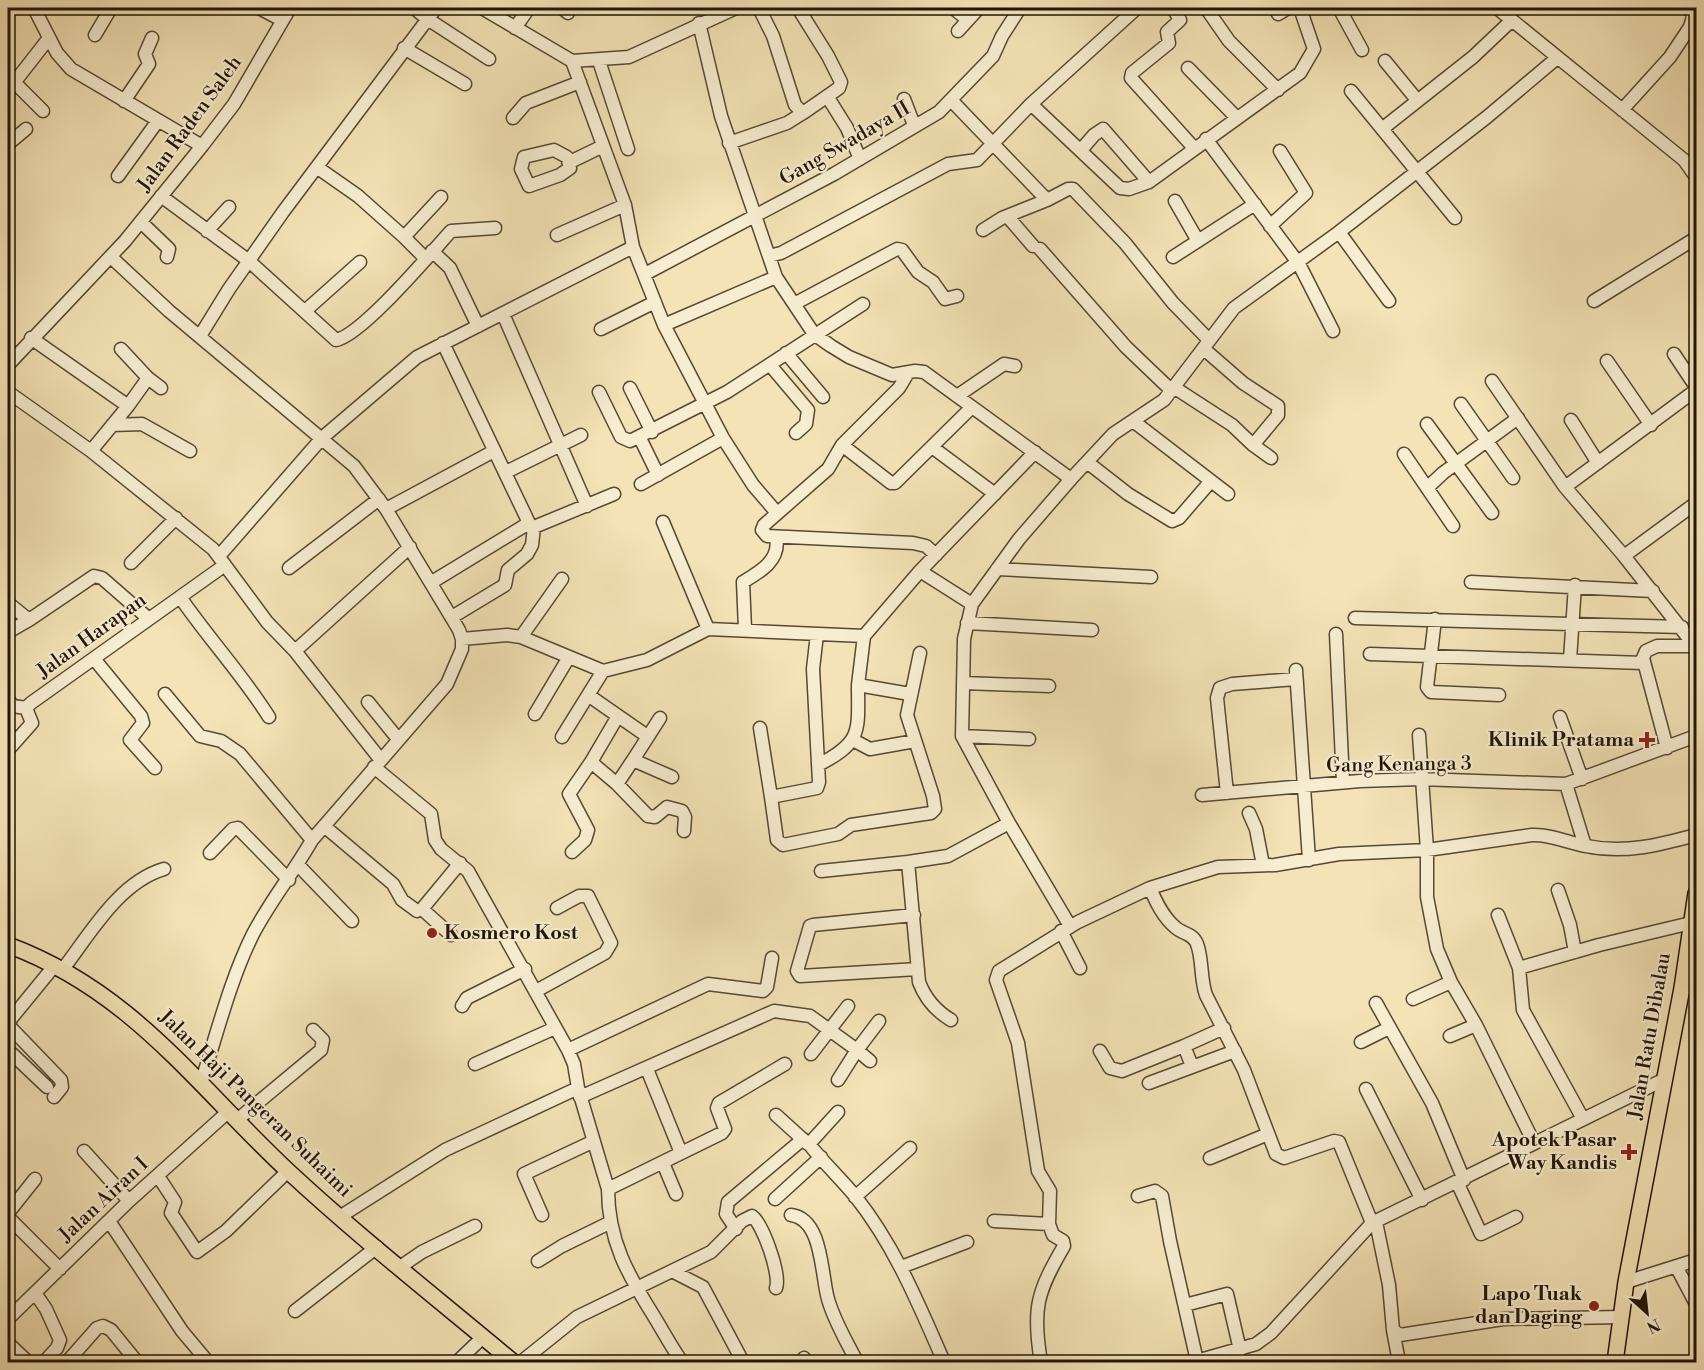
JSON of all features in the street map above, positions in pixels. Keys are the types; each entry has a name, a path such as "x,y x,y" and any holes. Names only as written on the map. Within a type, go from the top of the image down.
{"main road":[{"name":"Jalan Ratu Dibalau","path":"1615,1362 1626,1282 1664,1080 1689,988 1691,923 1696,893"},
{"name":"Jalan Haji Pangeran Suhaimi","path":"8,945 59,967 127,1012 288,1171 513,1362"}],"street":[{"path":"34,8 57,53 71,69 157,122 202,146"},
{"path":"95,35 111,8"},
{"path":"259,8 282,20"},
{"name":"Jalan Raden Saleh","path":"8,365 31,338 111,257 202,146 234,104 290,8"},
{"path":"414,8 489,59"},
{"path":"200,336 249,261 426,18 436,8"},
{"path":"482,8 572,61 599,61 637,55 699,23 736,8"},
{"path":"515,28 530,8"},
{"path":"759,8 773,36 795,105 802,113"},
{"path":"729,143 787,123 839,87 841,82 838,75 798,8"},
{"path":"953,8 968,20"},
{"path":"958,31 979,8"},
{"name":"Gang Swadaya II","path":"645,274 755,217 939,112 993,56 1002,36 1020,8"},
{"path":"769,256 781,253 948,164 959,160 975,161 994,144 1030,104 1137,8"},
{"path":"1173,8 1180,20 1167,32 1169,43 1132,73 1131,78 1194,148"},
{"path":"1206,8 1229,41 1278,90"},
{"path":"1030,104 1122,189 1149,182 1300,73 1306,59 1313,51 1302,8"},
{"path":"1339,8 1362,50"},
{"path":"1497,8 1684,160 1696,177"},
{"path":"1622,110 1670,57 1690,27 1693,17 1690,8"},
{"path":"1382,129 1473,57 1512,20"},
{"path":"699,23 729,143 776,277 814,334 849,357 886,373 896,375 924,372 1071,479"},
{"path":"43,111 12,80 49,38"},
{"path":"124,101 149,64 145,54 152,38"},
{"path":"404,48 465,84"},
{"path":"1080,968 1065,929 962,736 963,639 972,604 997,569 1071,479 1113,434 1158,406 1174,389 1234,308 1299,264 1415,171 1487,117 1557,58"},
{"path":"572,61 601,147 625,205 633,247 664,325 723,438 753,485 777,513"},
{"path":"599,61 628,149"},
{"path":"1385,61 1417,100"},
{"path":"1188,68 1237,118"},
{"path":"513,118 526,104 580,82"},
{"path":"1351,91 1455,218"},
{"path":"827,96 847,128 860,159"},
{"path":"904,99 914,125"},
{"path":"951,100 1047,200"},
{"path":"118,176 157,122"},
{"path":"8,144 26,129"},
{"path":"1081,150 1094,135 1103,129 1149,182"},
{"path":"1206,139 1299,264 1333,331"},
{"path":"570,162 601,147"},
{"path":"1270,226 1306,193 1280,151"},
{"path":"318,168 358,196 404,237 450,268 478,326"},
{"path":"983,230 1068,189 1073,189 1125,243 1206,345 1243,383 1278,406 1278,415 1253,445"},
{"path":"162,196 249,261 305,311 332,339 340,339 390,297 456,229 495,228"},
{"path":"404,237 441,197"},
{"path":"1175,201 1198,241"},
{"path":"1173,257 1255,204"},
{"path":"557,235 625,205"},
{"path":"207,231 229,207"},
{"path":"1008,217 1118,339 1174,389 1232,425 1253,445 1272,458"},
{"path":"141,222 169,249 167,257"},
{"path":"1339,232 1389,301"},
{"path":"1594,301 1696,238"},
{"name":"Jalan Harapan","path":"26,708 180,597 222,561 322,438 417,357 633,247"},
{"path":"794,304 897,249 902,250 924,278 933,282 945,299 957,296"},
{"path":"111,257 200,336 354,466 383,504 432,582 462,639 460,657 447,684 312,840 289,880 269,906 252,936 201,1083"},
{"path":"305,311 360,262"},
{"path":"664,325 776,277"},
{"path":"601,329 655,302"},
{"path":"599,392 621,437 630,441 639,438 706,403 770,365 863,304"},
{"path":"503,314 587,506"},
{"path":"31,338 128,406"},
{"path":"443,343 528,517 526,526 532,539"},
{"path":"121,349 148,378 161,387"},
{"path":"786,353 823,397"},
{"path":"1565,487 1651,425 1696,388 1674,354"},
{"path":"1607,361 1651,425"},
{"path":"957,396 1004,363 1015,366"},
{"path":"770,365 808,410 806,424 796,433"},
{"path":"908,373 899,388 842,445 828,470 762,528 767,536 776,537 913,543 926,546 936,555"},
{"path":"91,451 148,378"},
{"path":"1492,381 1565,487 1624,555 1695,646"},
{"path":"630,388 652,432"},
{"path":"8,392 91,451 177,518 222,561 267,622 295,651 377,763 431,814 435,840 441,849 468,871 525,969 568,1050 574,1064 592,1142 608,1189 609,1223 634,1287 681,1362"},
{"path":"1461,404 1514,478"},
{"path":"842,445 893,484 972,407"},
{"path":"1427,488 1518,418"},
{"path":"1571,420 1598,463"},
{"path":"1133,421 1228,494"},
{"path":"112,425 142,423 190,451"},
{"path":"1427,424 1492,513"},
{"path":"506,472 581,435"},
{"path":"639,438 658,475"},
{"path":"641,484 723,438"},
{"path":"932,447 995,494"},
{"path":"289,568 383,504 494,451"},
{"path":"818,765 841,752 853,740 858,729 858,685 864,636 921,571 1035,452"},
{"path":"1404,454 1454,526"},
{"path":"1087,462 1128,494 1172,521 1179,518 1211,481"},
{"path":"452,617 505,585 508,570 527,554 534,527 614,494"},
{"path":"1624,555 1696,503"},
{"path":"131,564 177,518"},
{"path":"663,522 708,630"},
{"path":"432,582 526,526"},
{"path":"745,629 743,582 768,566 777,546 776,537"},
{"path":"295,651 410,547"},
{"path":"997,569 1151,577"},
{"path":"921,571 972,604"},
{"path":"8,632 94,576 102,578 149,619"},
{"path":"521,637 562,579"},
{"path":"1471,582 1575,585 1653,591"},
{"path":"1570,660 1575,585"},
{"path":"180,597 204,632 231,661 269,717"},
{"path":"8,603 28,620"},
{"path":"1356,618 1682,627"},
{"path":"1436,619 1427,687 1431,692 1499,695"},
{"path":"967,623 1092,630"},
{"path":"462,639 507,635 521,637 603,670 647,660 708,630 745,629 864,636"},
{"path":"771,797 814,790 819,786 813,669 817,634"},
{"path":"1336,634 1343,782"},
{"path":"1667,748 1643,663 1646,651 1652,648 1695,646"},
{"path":"760,728 777,840 783,845 838,834 851,825 931,813 936,807 908,715 910,694 920,653"},
{"path":"1371,654 1432,654 1643,663"},
{"path":"535,714 569,657"},
{"path":"95,660 141,716 143,723 130,740 156,768"},
{"path":"562,737 603,670"},
{"path":"1227,793 1217,698 1220,688 1296,674 1309,860"},
{"path":"963,683 1049,686"},
{"path":"858,685 910,694"},
{"path":"165,694 200,736 221,741 240,754 312,840"},
{"path":"588,695 646,736"},
{"path":"8,699 13,706 26,708 32,723 8,750"},
{"path":"368,702 398,739"},
{"path":"572,852 585,840 588,830 569,794 618,716"},
{"path":"1560,717 1582,779"},
{"path":"617,784 646,736 660,718"},
{"path":"1419,735 1429,912 1437,949 1451,982 1476,1025 1534,1143"},
{"path":"962,736 1029,739"},
{"name":"Gang Kenanga 3","path":"1202,795 1304,788 1343,782 1420,779 1566,784 1696,736"},
{"path":"853,740 870,749 915,741"},
{"path":"633,760 672,777"},
{"path":"591,762 617,784 648,816 655,817 667,807 675,807 682,812 685,817 684,831"},
{"path":"1566,784 1584,846"},
{"path":"1249,813 1256,829 1263,865"},
{"path":"822,871 948,856 1009,823"},
{"path":"324,826 393,884 402,900 417,911"},
{"path":"210,854 233,829 238,828 289,880"},
{"path":"1041,1362 1036,1334 1039,1294 1064,1246 1063,1241 1053,1235 1049,1224 1050,1191 1038,1171 1018,1043 996,980 999,971 1065,929 1150,888 1218,867 1263,865 1339,854 1427,850 1532,835 1549,836 1584,846 1634,850 1696,836"},
{"path":"451,935 422,909 459,862"},
{"path":"908,862 919,982 926,998 941,1014 951,1020"},
{"path":"298,865 352,921"},
{"path":"8,1050 50,1092 62,1087 61,1080 14,1033 10,1027 10,1020 133,886 148,874 164,869"},
{"path":"1150,888 1159,907 1176,928 1192,937 1197,944 1202,982 1235,1051 1276,1154 1281,1158 1334,1141 1339,1142 1374,1222 1389,1285 1393,1330 1399,1362"},
{"path":"1558,890 1570,925 1575,952"},
{"path":"536,991 605,953 611,943 588,896 579,896 557,908"},
{"path":"914,915 813,924 810,926 797,971 800,976 918,969"},
{"path":"1498,915 1519,968 1523,1010 1583,1119"},
{"path":"1519,968 1691,923"},
{"path":"568,1050 708,984 764,991 767,987 772,958"},
{"path":"462,1006 467,998 525,969"},
{"path":"1413,999 1451,982"},
{"path":"1376,1003 1432,1102 1481,1234 1516,1217"},
{"path":"812,1054 848,1006"},
{"path":"341,1216 444,1150 579,1093 647,1069 733,1027 774,1011 810,1016 870,1061"},
{"path":"838,1080 879,1021"},
{"path":"1450,1036 1476,1025"},
{"path":"476,1064 555,1028"},
{"path":"1100,1052 1110,1068 1122,1071 1224,1028"},
{"path":"1361,1042 1389,1028"},
{"name":"Jalan Airan I","path":"8,1319 129,1201 158,1176 321,1050 323,1040 313,1030"},
{"path":"1184,1046 1192,1066"},
{"path":"1149,1083 1235,1051"},
{"path":"24,1066 36,1053"},
{"path":"608,1189 725,1130 717,1108 719,1103 785,1064"},
{"path":"647,1069 681,1153"},
{"path":"1138,1196 1155,1191 1162,1196 1195,1362 1256,1344 1271,1333 1374,1222 1461,1182 1534,1143 1664,1080"},
{"path":"1366,1089 1422,1200"},
{"path":"736,1228 726,1214 728,1202 806,1142 838,1112"},
{"path":"776,1115 821,1157 855,1197 901,1267 944,1362"},
{"path":"1210,1158 1268,1134"},
{"path":"542,1215 524,1174 592,1142"},
{"path":"855,1197 910,1148"},
{"path":"84,1151 129,1201"},
{"path":"775,1199 821,1157"},
{"path":"663,1163 676,1194"},
{"path":"158,1176 175,1202 171,1214 197,1252 226,1231 288,1171"},
{"path":"35,1179 8,1215 60,1269"},
{"path":"791,1215 799,1216 810,1226 825,1275 827,1297 857,1362"},
{"path":"521,1362 577,1317 634,1287 672,1272 711,1252 748,1217 755,1217 777,1271 776,1288"},
{"path":"109,1221 182,1331 208,1362"},
{"path":"994,1221 1049,1224"},
{"path":"538,1261 562,1246 609,1223"},
{"path":"400,1267 422,1252 475,1226"},
{"path":"901,1267 967,1242"},
{"path":"295,1311 377,1247"},
{"path":"1626,1282 1677,1268 1696,1260"},
{"path":"1677,1268 1696,1304"},
{"path":"672,1272 703,1287 743,1362"},
{"path":"35,1293 46,1309 60,1340 57,1348 44,1362"},
{"path":"1185,1305 1227,1294 1240,1350"},
{"path":"1393,1330 1400,1335 1435,1328 1538,1316 1622,1317"},
{"path":"67,1362 97,1328 103,1326 111,1330 136,1362"},
{"path":"457,1362 483,1337"},
{"path":"8,1343 28,1362"}],"place":[{"name":"Klinik Pratama","path":"1647,740"},
{"name":"Kosmero Kost","path":"432,933"},
{"name":"Apotek Pasar Way Kandis","path":"1629,1152"},
{"name":"Lapo Tuak dan Daging","path":"1594,1306"}]}
